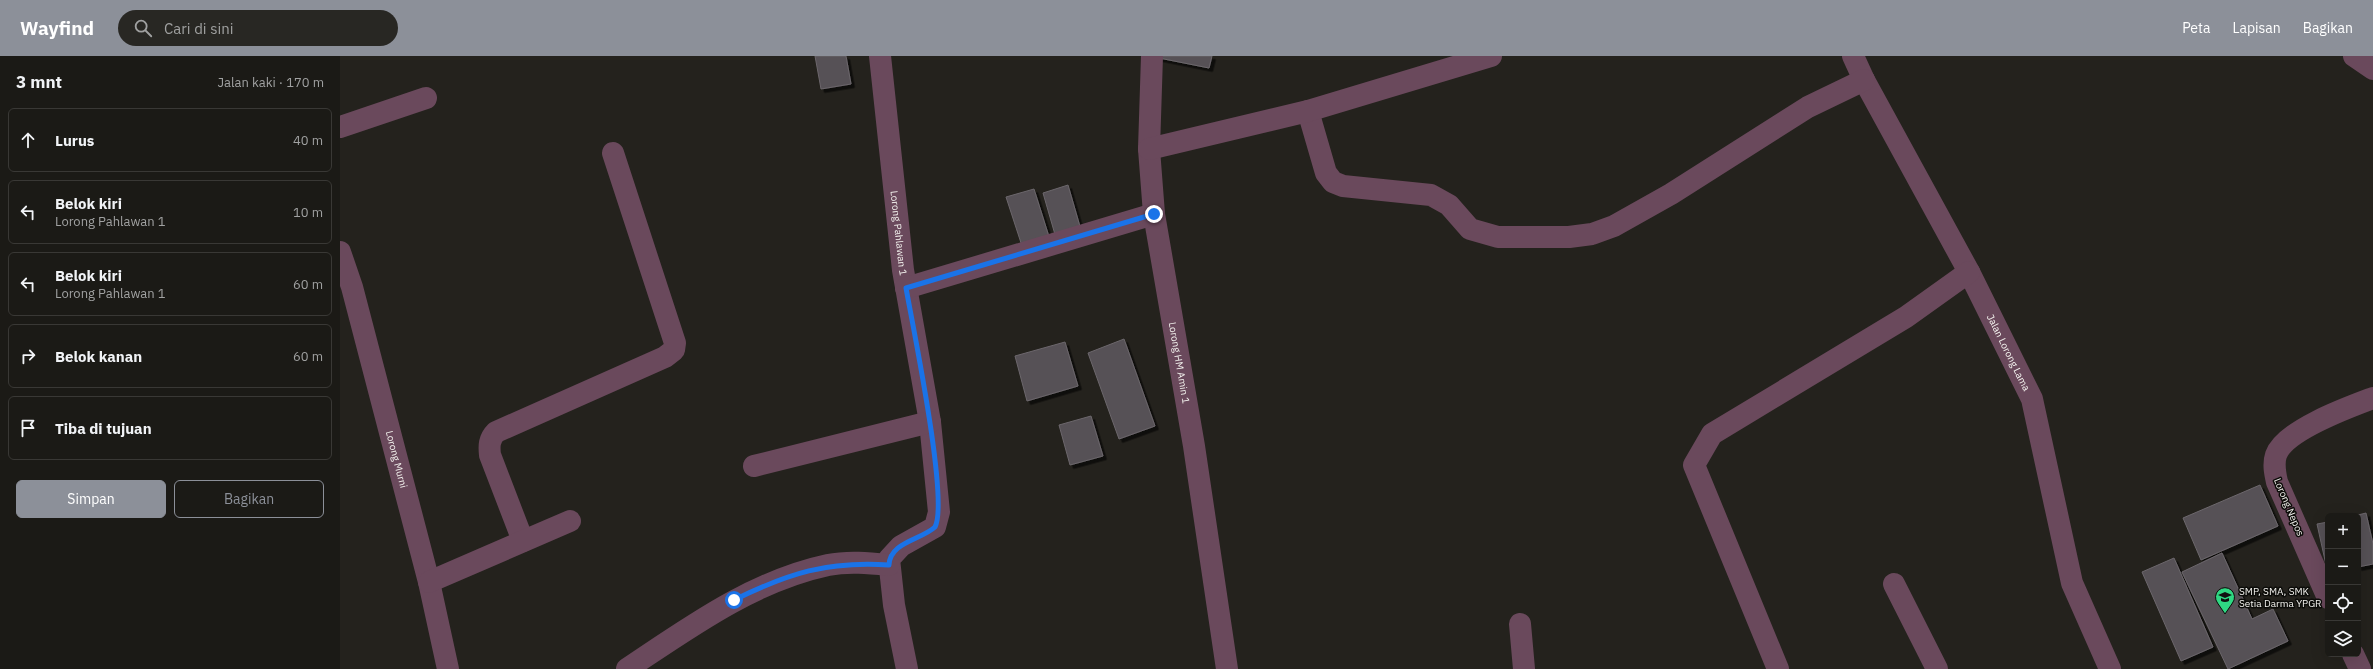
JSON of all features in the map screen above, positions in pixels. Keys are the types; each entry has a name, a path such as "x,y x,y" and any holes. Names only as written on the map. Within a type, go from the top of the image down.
{"street":[{"name":"Lorong Pahlawan 1","path":"880,56 906,288 930,422 938,519 932,530 894,551 889,559 889,565"},
{"name":"Lorong HM Amin 1","path":"1152,56 1149,149 1154,214 1194,446 1227,669"},
{"path":"1149,149 1308,111 1491,56"},
{"name":"Jalan Lorong Lama","path":"1853,56 1864,80 1969,272 2032,398 2072,584 2110,669"},
{"path":"2354,56 2373,69"},
{"path":"1308,111 1326,173 1333,182 1343,186 1431,195 1449,205 1470,229 1478,233 1498,238 1569,238 1592,234 1614,226 1671,194 1808,107 1864,80"},
{"path":"340,127 426,98"},
{"path":"523,542 490,455 489,443 492,436 496,432 665,357 674,350 675,343 613,152"},
{"path":"906,288 1154,214"},
{"name":"Lorong Murni","path":"340,252 346,288 429,582 448,669"},
{"path":"1778,669 1694,465 1712,434 1906,316 1969,272"},
{"name":"Lorong Nepos","path":"2325,591 2277,482 2275,462 2277,454 2290,437 2348,408 2373,398"},
{"path":"754,466 930,422"},
{"path":"429,582 570,521"},
{"path":"627,669 734,600 776,581 830,565 861,563 889,565 907,669"},
{"path":"1894,584 1937,669"},
{"path":"1520,624 1524,669"},
{"path":"2354,657 2360,669"}],"building":[{"path":"815,56 846,56 851,84 821,89"},
{"path":"1159,56 1212,56 1209,68 1159,58"},
{"path":"1068,185 1081,230 1056,238 1043,193"},
{"path":"1034,189 1051,243 1024,252 1006,197"},
{"path":"1124,339 1155,426 1119,439 1088,353"},
{"path":"1065,342 1078,386 1027,401 1015,356"},
{"path":"1091,416 1103,456 1070,465 1059,425"},
{"path":"2260,485 2278,526 2201,560 2183,518"},
{"path":"2366,513 2373,544 2373,564 2361,566 2361,549 2361,514"},
{"path":"2325,523 2325,560 2317,524"},
{"name":"SMP, SMA, SMK Setia Darma YPGR","path":"2222,553 2252,619 2273,609 2288,641 2228,669 2182,572"},
{"path":"2174,558 2213,647 2181,661 2142,572"}],"place":[{"name":"SMP, SMA, SMK Setia Darma YPGR","path":"2225,614"}],"route":[{"path":"734,600 776,581 801,572 830,565 861,563 889,565 891,554 900,546 932,530 935,527 939,512 930,422 906,288 1154,214"}]}
